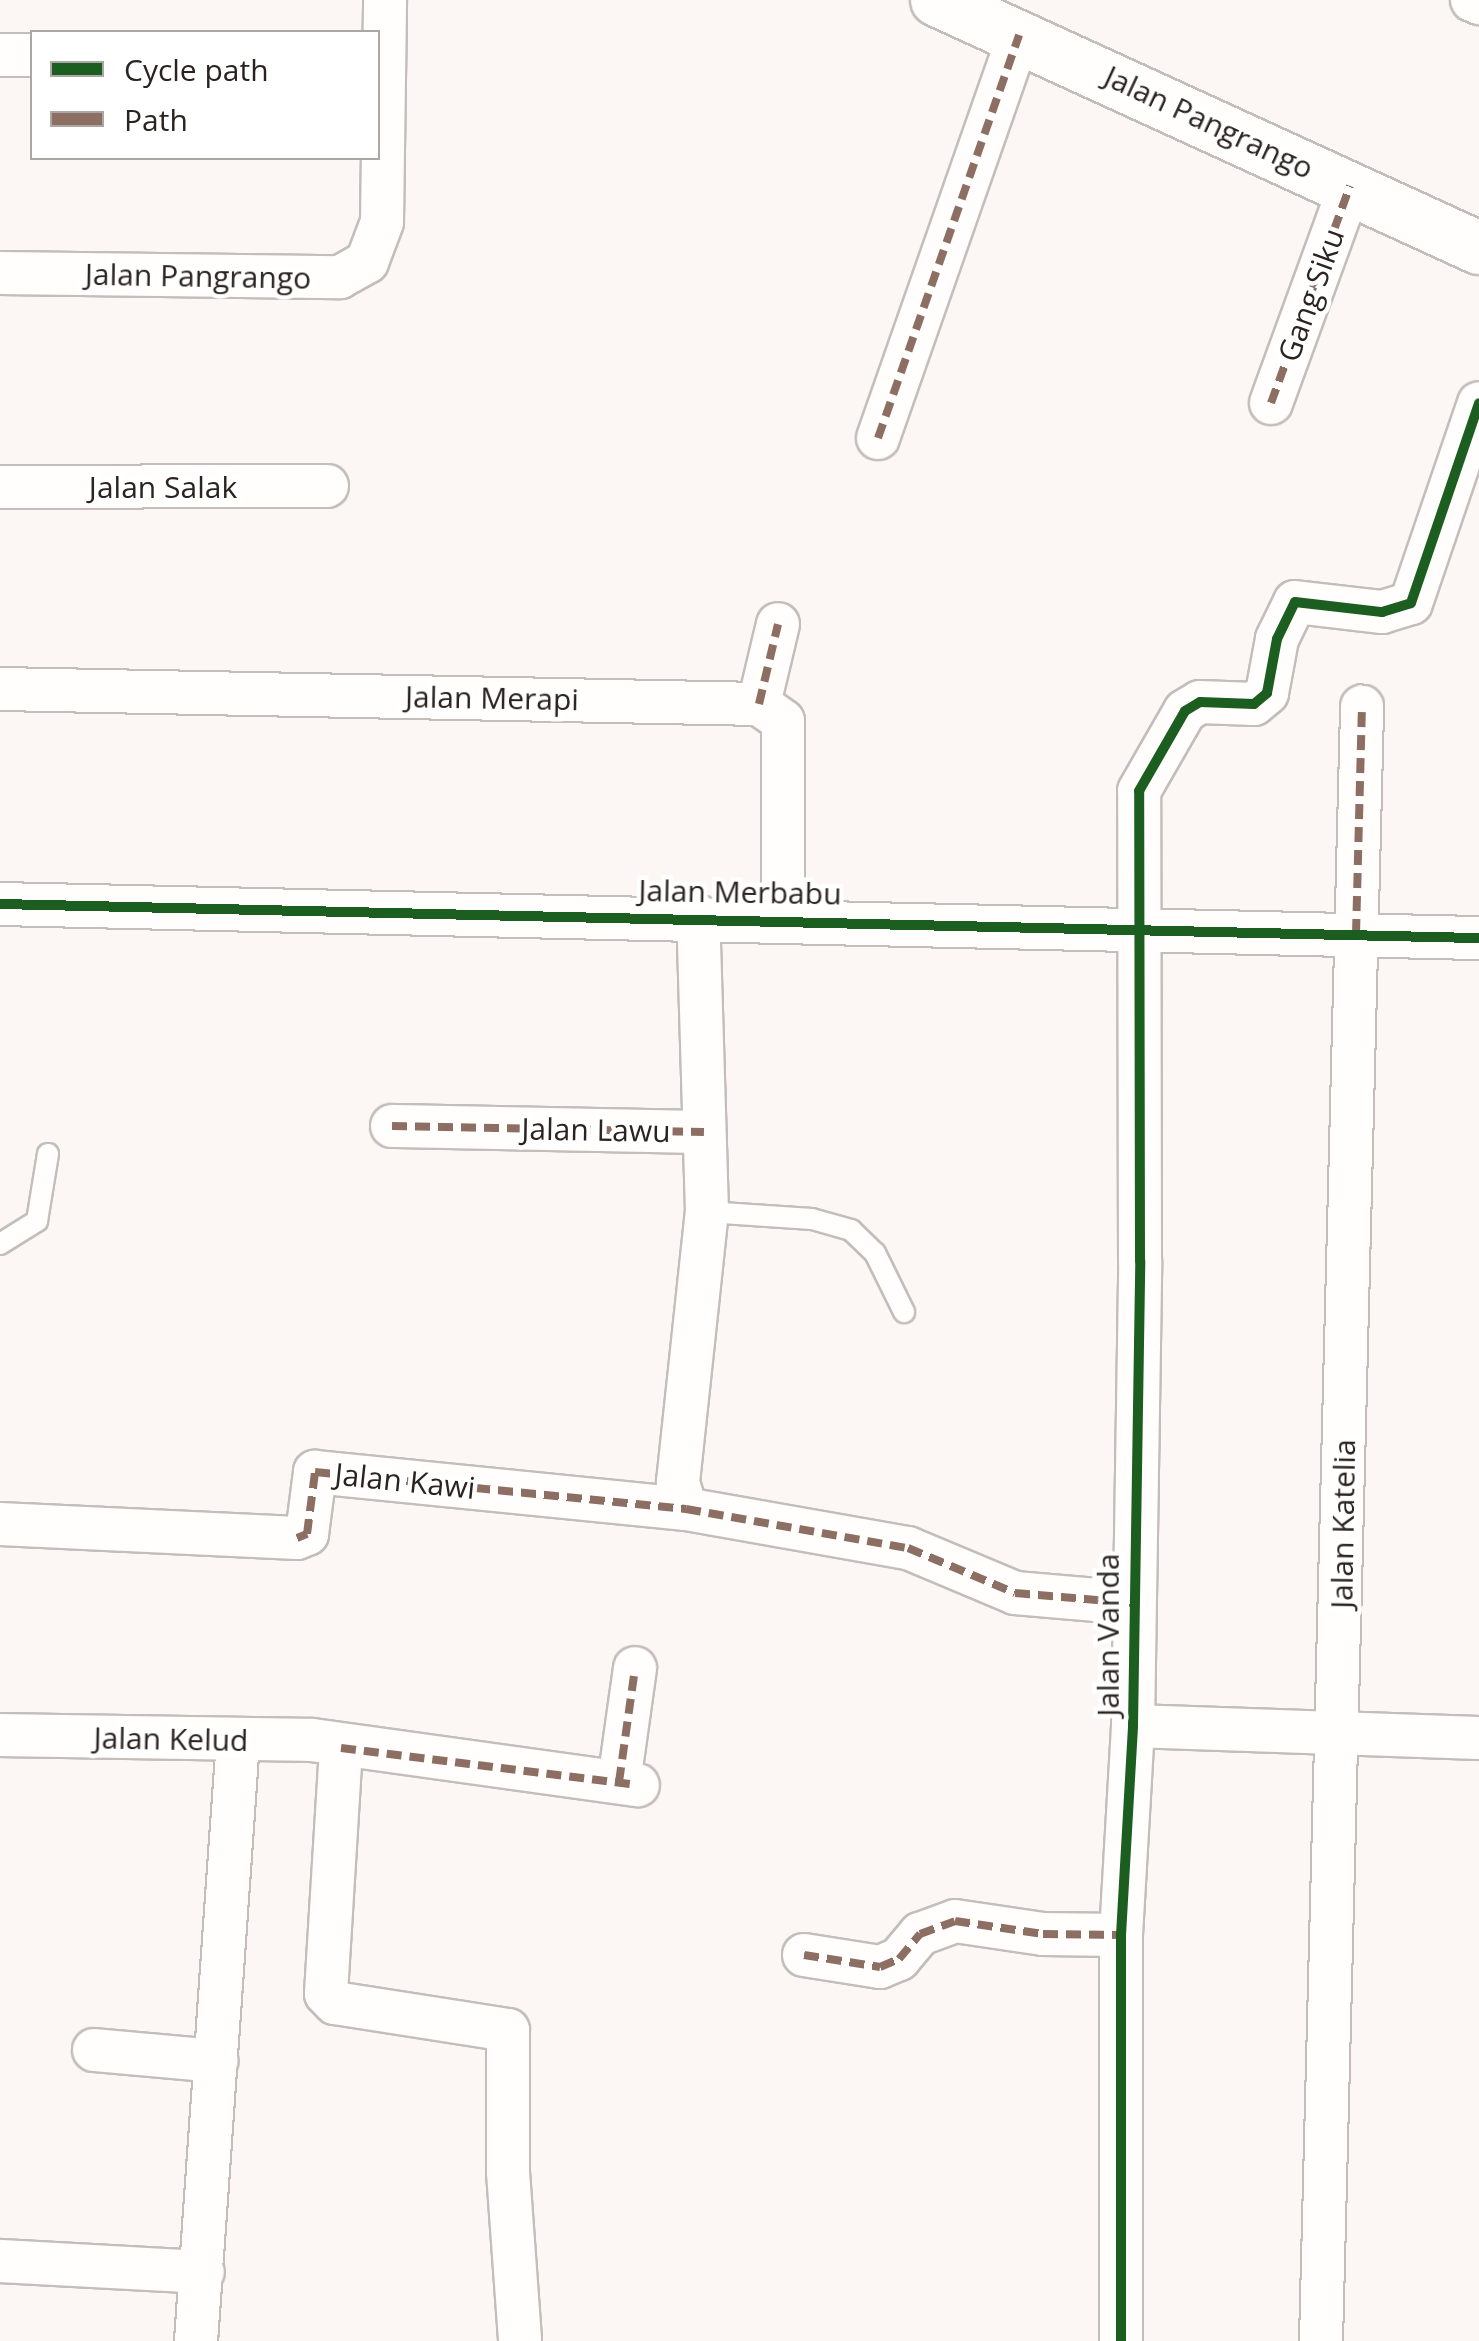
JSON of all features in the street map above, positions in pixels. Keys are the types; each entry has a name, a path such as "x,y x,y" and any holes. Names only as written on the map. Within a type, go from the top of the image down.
{"street":[{"name":"Jalan Pangrango","path":"380,148 386,0"},
{"name":"Jalan Pangrango","path":"937,0 1479,248"},
{"path":"1472,0 1479,4"},
{"path":"878,438 1019,35"},
{"path":"0,54 30,55"},
{"name":"Jalan Pangrango","path":"0,273 340,278 367,262 379,240 380,160"},
{"name":"Gang Siku","path":"1271,403 1350,186"},
{"name":"Jalan Vanda","path":"1121,2341 1122,1935 1133,1726 1139,790 1185,711 1200,702 1261,699 1296,602 1382,612 1411,603 1479,403"},
{"name":"Jalan Salak","path":"0,487 327,486"},
{"path":"778,624 759,704 783,722 783,918"},
{"name":"Jalan Merapi","path":"0,688 759,704"},
{"name":"Jalan Katelia","path":"1322,2341 1362,707"},
{"name":"Jalan Merbabu","path":"0,904 698,916 1479,938"},
{"name":"Jalan Lawu","path":"392,1126 704,1132 698,916"},
{"path":"704,1132 707,1212 678,1482 686,1509 908,1548 1015,1593 1132,1603"},
{"name":"Jalan Kawi","path":"0,1524 297,1538 307,1534 315,1472 686,1509"},
{"name":"Jalan Kelud","path":"0,1735 312,1740 341,1748 628,1783 636,1668"},
{"path":"1133,1726 1479,1738"},
{"path":"196,2341 238,1741"},
{"path":"341,1748 326,1994 335,2003 508,2030 508,2172 520,2341"},
{"path":"804,1954 880,1967 899,1958 920,1934 955,1921 1044,1934 1122,1935"},
{"path":"94,2050 217,2061"},
{"path":"0,2260 203,2272"}],"lane":[{"path":"0,1244 37,1221 48,1154"},
{"path":"707,1212 812,1219 851,1230 875,1253 904,1312"}],"marked path":[{"path":"878,438 1019,35"},
{"path":"1271,403 1350,186"},
{"path":"759,704 778,624"},
{"path":"1356,934 1362,707"},
{"path":"392,1126 704,1132"},
{"path":"297,1538 307,1534 315,1472 686,1509 908,1548 1015,1593 1132,1603"},
{"path":"619,1782 635,1668"},
{"path":"341,1748 638,1785"},
{"path":"804,1955 880,1967 899,1959 920,1934 955,1921 1043,1934 1121,1935"}],"cycle path":[{"path":"1121,2341 1121,1935 1133,1726 1140,1261 1139,791 1185,711 1200,702 1254,704 1267,693 1277,639 1295,602 1382,612 1411,603 1479,403"},
{"path":"0,904 1479,938"}]}
